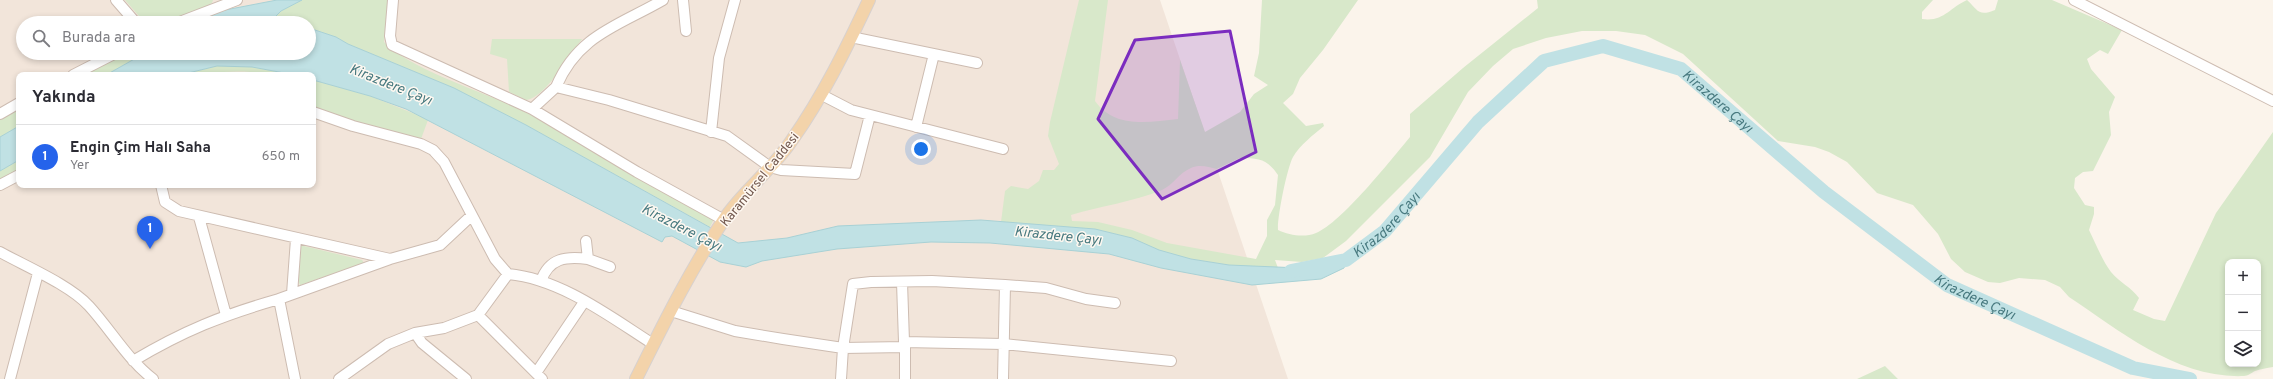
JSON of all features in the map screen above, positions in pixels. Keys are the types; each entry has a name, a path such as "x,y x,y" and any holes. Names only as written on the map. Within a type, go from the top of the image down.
{"main road":[{"name":"Karamürsel Caddesi","path":"636,379 696,265 724,220 736,203 792,141 822,95 869,0"}],"street":[{"path":"116,0 130,16"},
{"path":"195,16 237,0"},
{"path":"393,0 390,36 392,45 532,109 637,172 724,220"},
{"path":"532,109 556,87 564,70 592,39 663,0"},
{"path":"683,0 686,31"},
{"path":"711,132 719,58 735,0"},
{"path":"2074,0 2273,101"},
{"path":"852,37 978,63"},
{"path":"916,127 934,54"},
{"path":"79,72 102,60"},
{"path":"556,87 609,100 732,139 770,167 790,171 855,174 870,115"},
{"path":"822,95 851,110 1003,149"},
{"path":"0,114 16,105"},
{"path":"316,113 354,126 421,144 433,150 444,162 470,216 495,259 508,274 522,275 541,281 584,302 654,344"},
{"path":"0,185 16,177"},
{"path":"162,188 168,204 199,217 390,259"},
{"path":"133,361 184,332 226,315 279,299 390,259 440,245 470,216"},
{"path":"199,217 226,315"},
{"path":"292,294 296,239"},
{"path":"586,241 588,259"},
{"path":"0,252 68,290 88,305 133,361 153,379"},
{"path":"541,281 547,268 557,260 575,257 588,259 610,267"},
{"path":"10,379 38,273"},
{"path":"339,379 388,344 415,333 444,328 478,314 508,274"},
{"path":"841,379 843,348 853,284 871,282 902,282 1041,287 1086,299 1115,303"},
{"path":"902,282 905,379"},
{"path":"1003,379 1005,285"},
{"path":"279,299 295,379"},
{"path":"478,314 539,376 584,302"},
{"path":"671,311 735,331 843,348 904,344 1004,344 1171,362"},
{"path":"415,333 422,343 466,379"}],"highlighted area":[{"path":"1230,31 1256,152 1162,199 1098,119 1135,40"}],"shaded area":[{"path":"0,0 1160,0 1288,379 0,379"}],"green space":[{"path":"125,0 213,0 212,3 206,7 182,16 139,16"},
{"path":"302,0 389,0 384,42 396,52 429,71 504,102 544,122 652,186 714,219 710,227 526,125 454,88 348,44 336,37 316,30 316,16 276,16 281,11"},
{"path":"1079,0 1108,0 1095,101 1103,110 1122,120 1133,122 1178,119 1180,60 1205,132 1240,112 1254,94 1268,85 1254,76 1259,53 1262,0 1358,0 1323,50 1300,78 1293,94 1283,103 1306,126 1323,123 1324,126 1303,144 1293,157 1285,182 1278,224 1278,230 1287,233 1302,236 1311,235 1326,227 1339,217 1365,190 1410,137 1410,114 1463,68 1538,8 1537,0 1933,0 1922,12 1922,19 1930,19 1946,14 1967,0 1976,9 1982,13 1985,13 1995,10 1998,0 2052,0 2122,30 2108,54 2100,50 2087,59 2091,69 2115,97 2109,112 2111,135 2093,171 2083,172 2075,178 2074,188 2085,205 2094,207 2094,214 2089,230 2099,252 2114,276 2139,298 2133,310 2154,319 2165,321 2216,213 2273,132 2273,367 2257,370 2244,376 2220,375 2196,370 2173,361 2129,338 2069,297 2060,287 2045,280 2019,278 2000,283 1988,282 1965,272 1951,259 1938,234 1913,205 1877,193 1847,162 1829,152 1815,147 1778,141 1683,54 1645,35 1616,31 1582,31 1546,38 1513,49 1493,66 1468,92 1430,157 1346,241 1323,258 1302,262 1275,260 1278,268 1229,265 1191,259 1158,250 1132,238 1095,229 1001,222 1005,191 1011,186 1028,189 1039,181 1043,170 1054,170 1059,164 1048,136","holes":["1240,158 1262,160 1278,175 1275,205 1267,220 1267,236 1256,259 1167,243 1132,230 1098,222 1072,221 1071,215 1139,198 1162,190 1191,168 1201,166 1217,169"]},
{"path":"492,39 582,39 549,84 541,92 526,100 509,92 507,59 490,54"},
{"path":"114,60 133,60 111,72 90,72"},
{"path":"217,66 252,67 279,72 224,72 192,72"},
{"path":"316,81 370,96 428,120 421,139 343,119 316,108"},
{"path":"16,111 16,128 0,137 0,119"},
{"path":"16,162 16,172 0,180 0,171"},
{"path":"300,245 362,260 364,263 300,285 298,280"},
{"path":"1885,366 1898,379 1857,379"}],"water":[{"path":"277,0 302,0 281,11 276,16 211,16 220,11"},
{"path":"316,30 336,37 348,44 454,88 526,125 738,243 787,238 838,226 981,220 1095,229 1132,238 1159,250 1191,259 1229,265 1323,269 1346,260 1344,268 1321,279 1252,285 1161,268 1109,254 990,243 931,242 837,249 762,261 746,267 720,262 672,236 665,237 662,242 406,109 370,96 316,81 316,72 279,72 252,67 217,66 192,72 111,72 133,60 316,60"},
{"path":"16,128 16,162 0,171 0,137"}],"waterway":[{"name":"Kirazdere Çayı","path":"1291,271 1346,260 1385,231 1478,122 1544,61 1603,46 1681,69 1824,192 1947,285 2133,368 2190,379"}],"place":[{"name":"Engin Çim Halı Saha","path":"150,249"}]}
